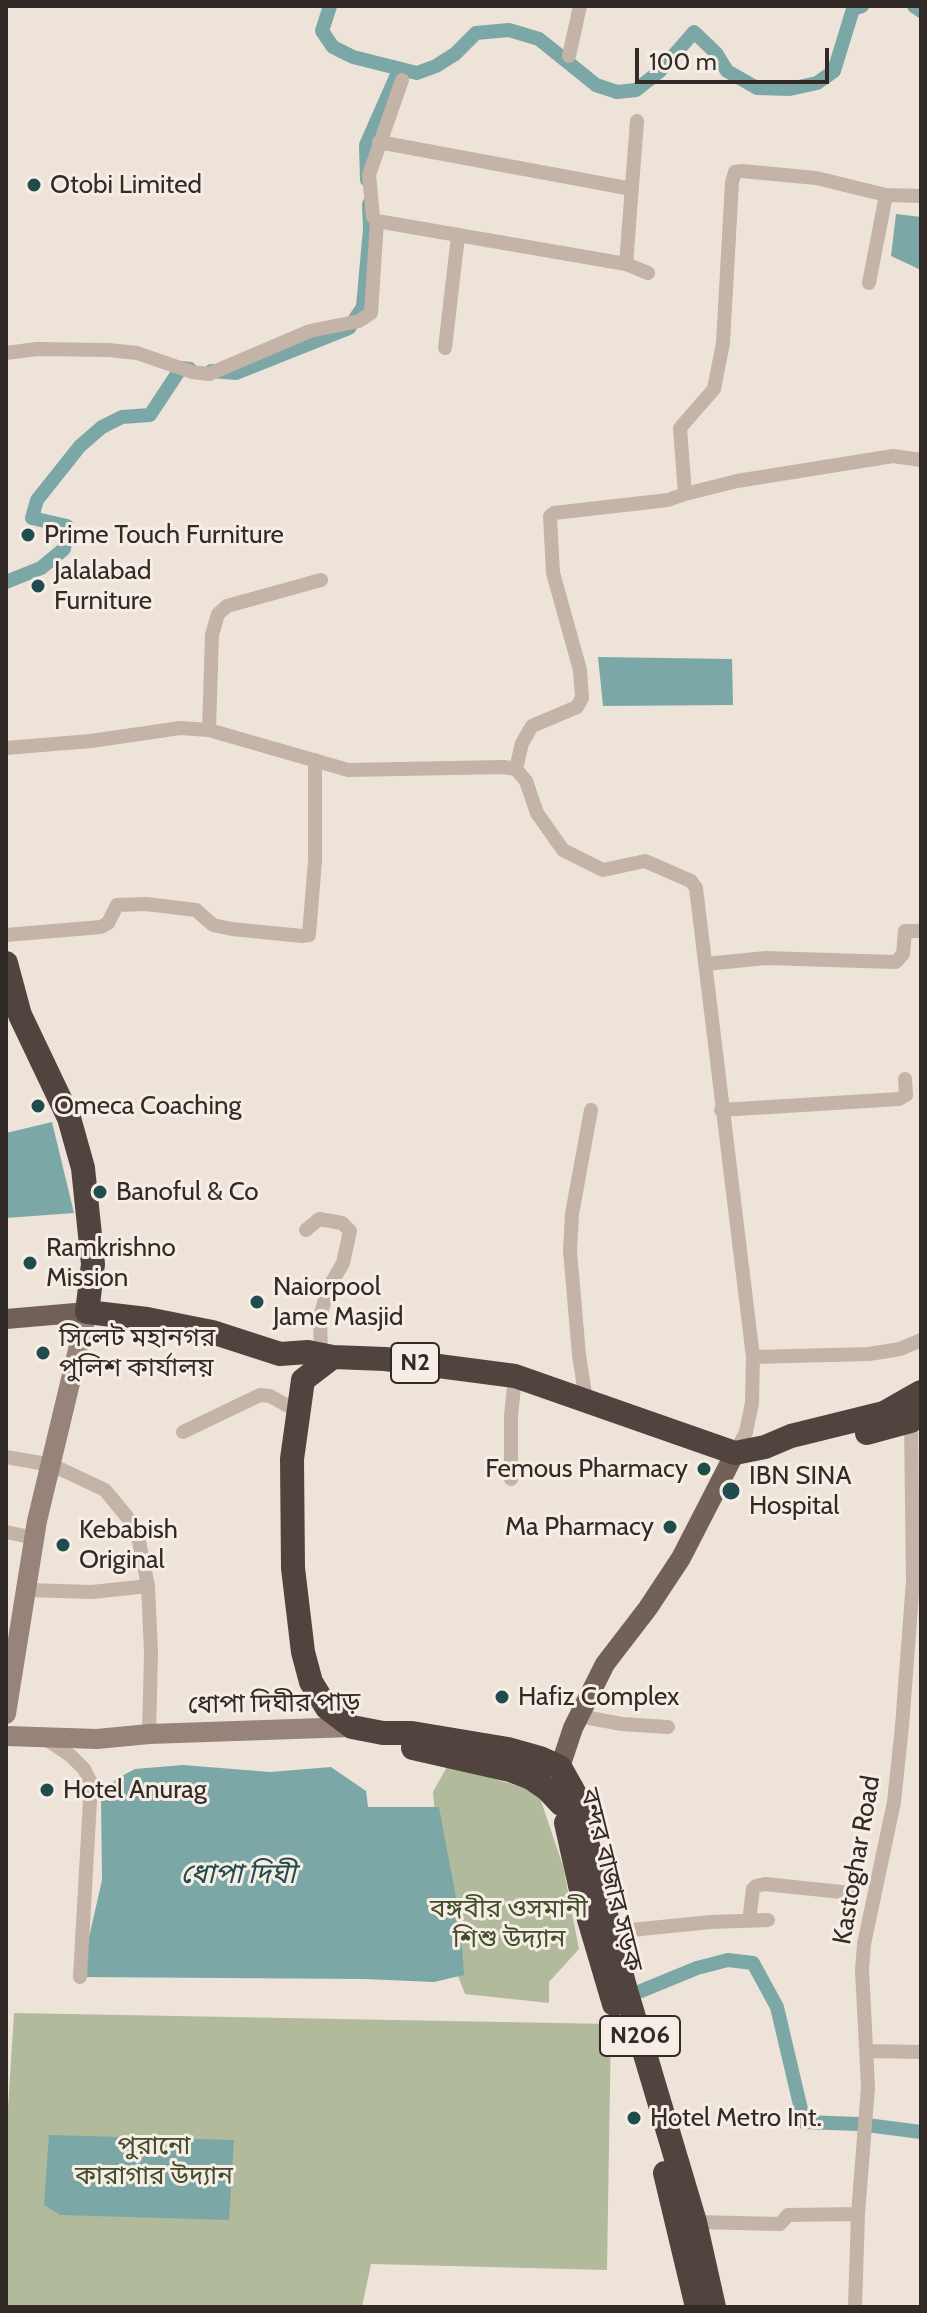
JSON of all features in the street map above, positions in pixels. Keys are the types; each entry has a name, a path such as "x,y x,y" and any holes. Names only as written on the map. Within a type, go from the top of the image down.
{"highway":[{"path":"8,977 20,1015 69,1118 83,1168 93,1264 87,1312"},
{"name":"N2","path":"87,1312 147,1319 199,1330 280,1354 308,1352 385,1359 515,1376 735,1453"},
{"path":"280,1354 303,1380"},
{"path":"327,1356 303,1380 297,1411 292,1459 293,1568 303,1652 311,1682 327,1708 352,1727"},
{"path":"735,1453 884,1413 918,1413"},
{"name":"ধোপা দিঘীর পাড়","path":"352,1727 383,1733 412,1733 541,1765"},
{"name":"বন্দর বাজার সড়ক","path":"541,1765 558,1781 596,1945 660,2153 697,2307"},
{"name":"N206","path":"541,1765 574,1792 695,2222 714,2307"}],"main road":[{"path":"6,1319 87,1312 35,1538 6,1714"},
{"name":"বন্দর বাজার সড়ক","path":"541,1765 569,1740 605,1664 681,1558 735,1453"},
{"name":"ধোপা দিঘীর পাড়","path":"6,1736 97,1739 149,1734 352,1727"},
{"path":"541,1765 553,1749 569,1740"}],"street":[{"path":"569,56 580,6"},
{"path":"402,80 369,175 373,217 377,221 626,264 648,273"},
{"path":"626,264 637,121"},
{"path":"379,142 632,189"},
{"path":"685,494 680,428 714,389 723,343 735,172 816,178 886,195 921,196"},
{"path":"869,283 886,195"},
{"path":"6,353 37,349 109,350 137,353 192,372 209,374 310,331 359,321 371,313 377,221"},
{"path":"445,348 458,236"},
{"path":"516,769 522,743 532,726 577,707 582,698 580,670 553,573 550,516 554,513 668,500 737,481 893,456 921,460"},
{"path":"209,730 212,635 218,614 227,606 321,580"},
{"path":"6,748 91,741 180,728 209,730 348,770 516,769 526,781 537,813 563,850 603,870 645,861 691,881 696,888 753,1357 752,1403 746,1432 735,1453"},
{"path":"6,935 101,927 108,923 117,905 146,904 196,910 213,925 232,929 309,935 315,861 315,760"},
{"path":"705,964 766,958 896,962 903,954 905,931 921,931"},
{"path":"721,1110 899,1099 906,1095 905,1079"},
{"path":"586,1400 570,1251 572,1214 591,1110"},
{"path":"306,1230 319,1219 342,1223 350,1231 343,1263 327,1291 320,1318 327,1356"},
{"path":"753,1357 869,1354 900,1349 921,1340"},
{"path":"511,1479 511,1416 515,1376"},
{"path":"183,1432 260,1395 270,1396 297,1411"},
{"name":"Kastoghar Road","path":"855,2307 858,2214 868,2087 862,1994 864,1944 894,1802 916,1614 918,1413"},
{"path":"6,1457 52,1465 105,1490 138,1536 148,1586 151,1653 149,1734"},
{"path":"6,1532 35,1538"},
{"path":"26,1590 92,1592 148,1586"},
{"path":"579,1716 622,1724 668,1727"},
{"path":"45,1739 71,1756 84,1769 91,1783 80,1977"},
{"path":"749,1921 756,1886 765,1884 851,1893"},
{"path":"611,1932 768,1920"},
{"path":"868,2051 921,2052"},
{"path":"695,2222 780,2224 788,2215 858,2214"}],"green space":[{"name":"বঙ্গবীর ওসমানী শিশু উদ্যান","path":"448,1765 538,1792 563,1866 579,1949 549,1982 549,2003 465,1994 446,1946 433,1792"},
{"name":"পুরানো কারাগার উদ্যান","path":"14,2013 611,2024 607,2270 371,2264 362,2307 6,2307 6,2140"}],"water":[{"path":"896,214 921,217 921,270 891,256"},
{"path":"598,657 732,659 733,705 603,706"},
{"path":"52,1122 74,1213 6,1218 6,1133"},
{"name":"ধোপা দিঘী","path":"183,1765 270,1772 331,1767 366,1791 368,1807 439,1807 460,1919 464,1975 434,1982 80,1977 102,1880 101,1797 116,1779 135,1769"},
{"path":"49,2135 234,2140 229,2220 60,2215 44,2205"}],"waterway":[{"path":"330,6 322,31 333,47 353,57 417,73 455,54 476,33 509,30 539,39 596,85 617,92 636,90 660,71 694,32 716,53 727,71 757,88 790,89 817,83 834,71 853,9 862,6"},
{"path":"914,6 921,11"},
{"path":"367,180 366,145 399,70"},
{"path":"211,371 236,373 349,328 363,307 370,229 369,204"},
{"path":"6,582 41,568 64,549 67,526 32,518 37,500 80,446 102,427 122,417 150,415 181,368 190,369"},
{"path":"641,1991 697,1968 728,1960 753,1963 777,2007 804,2122 859,2124 921,2132"}],"place":[{"name":"Otobi Limited","path":"34,185"},
{"name":"Prime Touch Furniture","path":"28,535"},
{"name":"Jalalabad Furniture","path":"38,586"},
{"name":"Omeca Coaching","path":"38,1106"},
{"name":"Banoful & Co","path":"100,1192"},
{"name":"Ramkrishno Mission","path":"30,1263"},
{"name":"Naiorpool Jame Masjid","path":"257,1302"},
{"name":"সিলেট মহানগর পুলিশ কার্যালয়","path":"43,1353"},
{"name":"Femous Pharmacy","path":"704,1469"},
{"name":"IBN SINA Hospital","path":"731,1491"},
{"name":"Ma Pharmacy","path":"670,1527"},
{"name":"Kebabish Original","path":"63,1545"},
{"name":"Hafiz Complex","path":"502,1697"},
{"name":"Hotel Anurag","path":"47,1790"},
{"name":"Hotel Metro Int.","path":"634,2118"}]}
